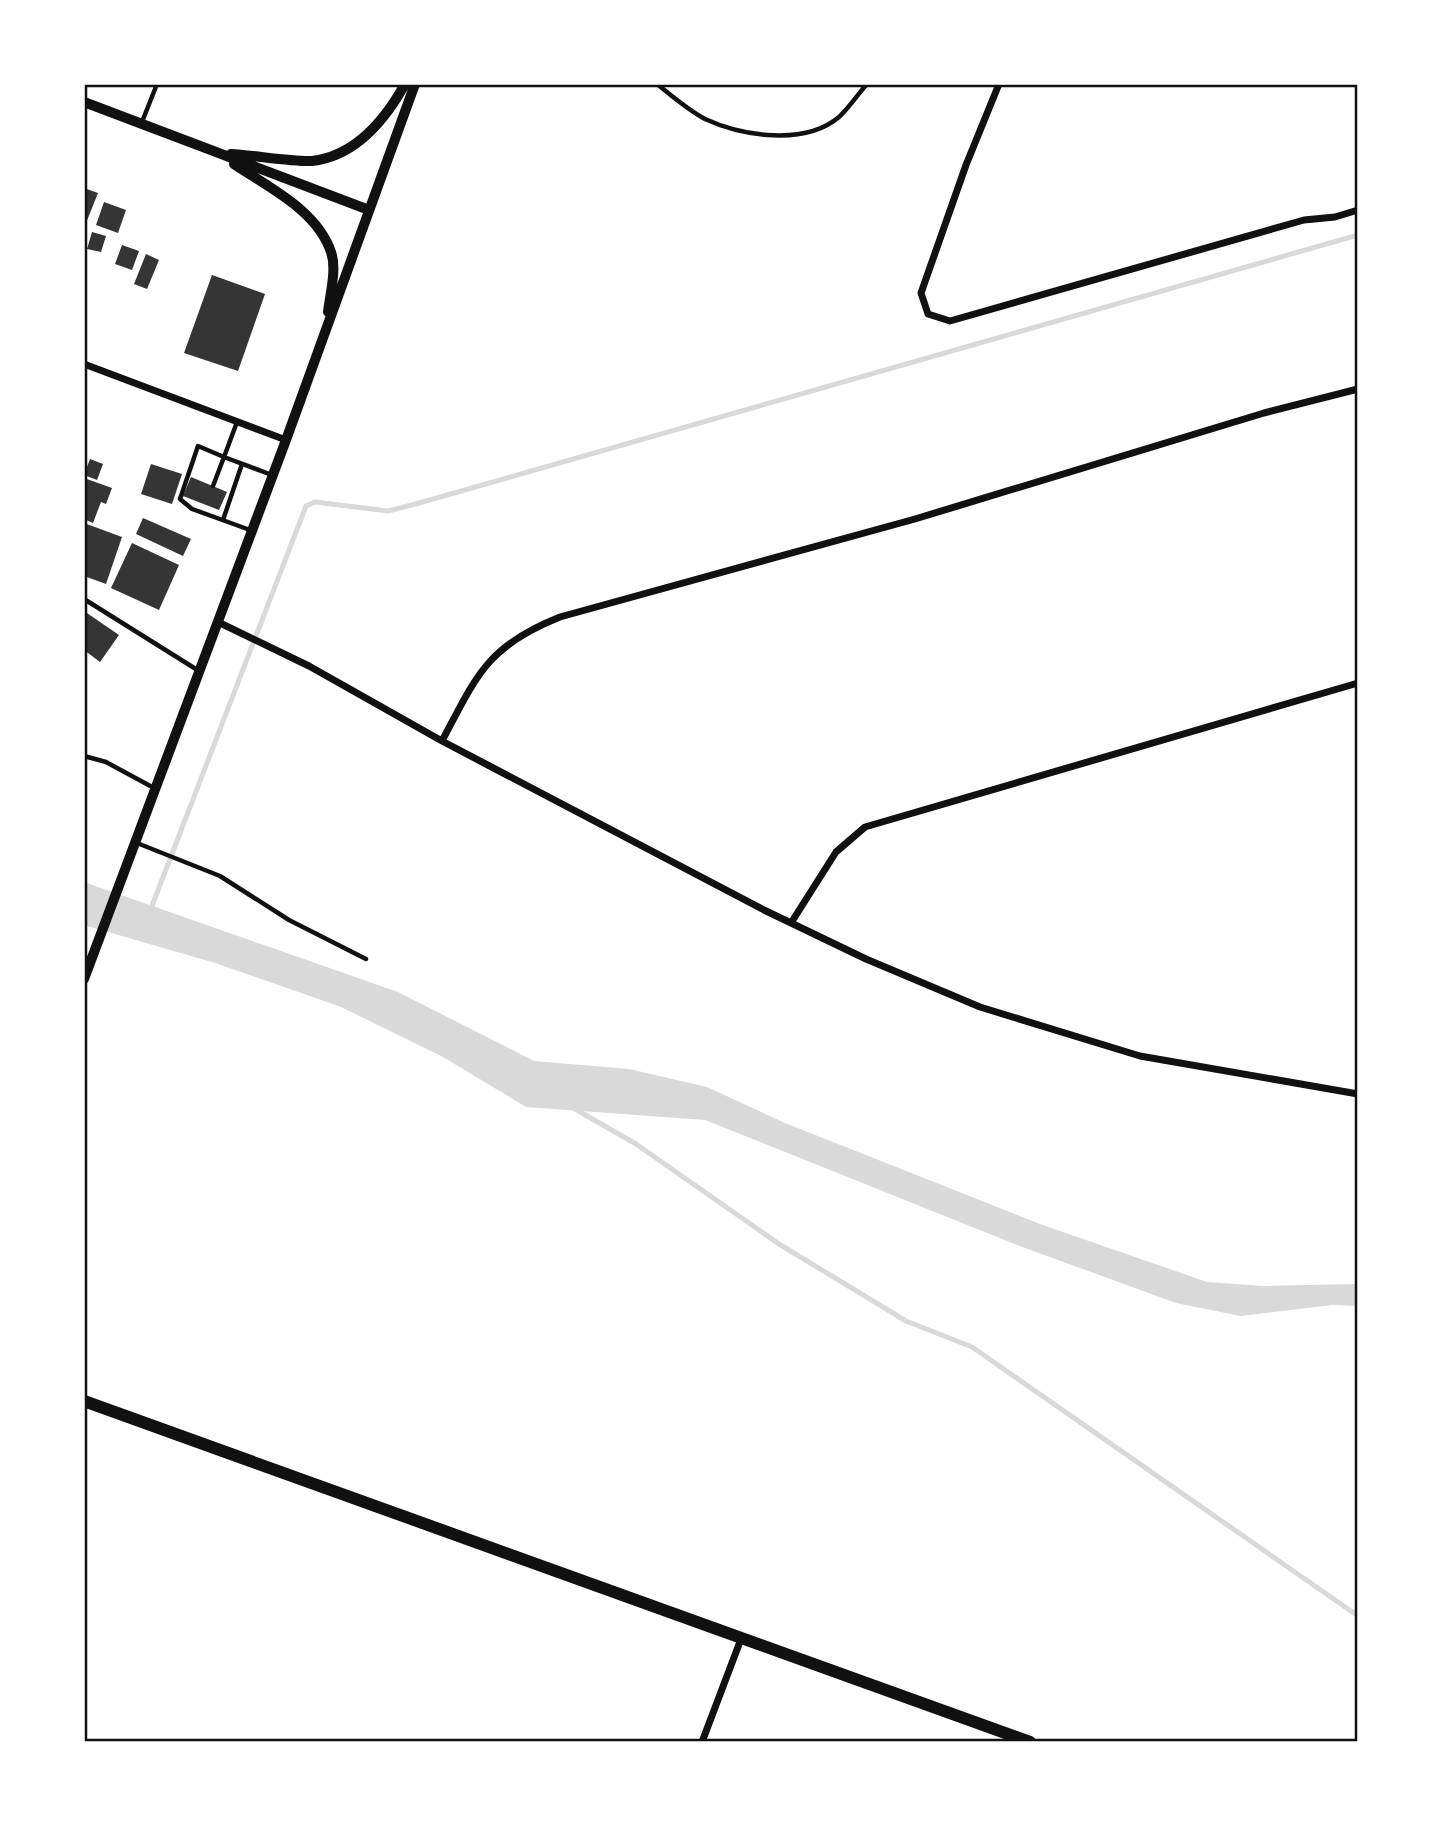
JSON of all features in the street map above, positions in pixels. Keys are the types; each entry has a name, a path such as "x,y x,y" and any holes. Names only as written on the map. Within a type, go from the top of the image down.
{"main road":[{"path":"84,1401 1030,1742"}],"street":[{"path":"217,153 311,161 340,154 368,136 391,109 405,84"},
{"path":"84,979 88,958 119,885 273,476 415,84"},
{"path":"999,84 966,165 921,293 928,314 950,321 1304,220 1358,210"},
{"path":"84,102 369,210"},
{"path":"217,153 301,209 321,233 332,253 326,330"},
{"path":"84,364 286,440"},
{"path":"442,740 474,679 494,654 536,626 560,617 915,519 1264,413 1358,389"},
{"path":"218,622 866,960 980,1007 1140,1056 1358,1094"},
{"path":"792,923 836,852 865,827 1358,682"},
{"path":"702,1742 741,1639"}],"lane":[{"path":"141,124 158,84"},
{"path":"657,84 705,119 747,132 784,135 816,130 838,117 867,84"},
{"path":"213,486 237,422"},
{"path":"252,530 204,513 180,499 198,446 273,476"},
{"path":"223,520 242,464"},
{"path":"204,513 206,504"},
{"path":"84,599 199,671"},
{"path":"84,756 106,762 155,789"},
{"path":"135,842 220,876 324,940 366,959"}],"shaded area":[{"path":"84,882 398,992 534,1061 629,1069 707,1087 785,1123 1040,1224 1207,1282 1263,1286 1358,1284 1358,1306 1332,1305 1241,1316 1176,1303 1025,1248 705,1120 526,1107 443,1057 341,1007 215,963 84,925"}],"building":[{"path":"84,188 98,193 86,223 84,222"},
{"path":"104,202 126,210 118,233 96,225"},
{"path":"92,232 106,236 101,252 87,249"},
{"path":"122,245 139,251 132,270 115,264"},
{"path":"146,254 159,260 147,289 134,284"},
{"path":"212,275 265,294 238,371 184,353"},
{"path":"90,459 103,464 97,480 84,475"},
{"path":"151,464 182,474 172,504 141,494"},
{"path":"191,477 227,492 219,510 183,496"},
{"path":"84,478 112,488 106,504 101,502 93,523 84,519"},
{"path":"143,518 191,539 183,556 136,534"},
{"path":"84,523 122,537 106,584 84,576"},
{"path":"132,543 179,565 159,610 111,588"},
{"path":"84,611 119,635 100,662 84,650"}],"waterway":[{"path":"150,911 306,506 315,502 388,511 412,505 1358,235"},
{"path":"575,1109 636,1144 779,1244 906,1321 972,1347 1358,1616"}]}
